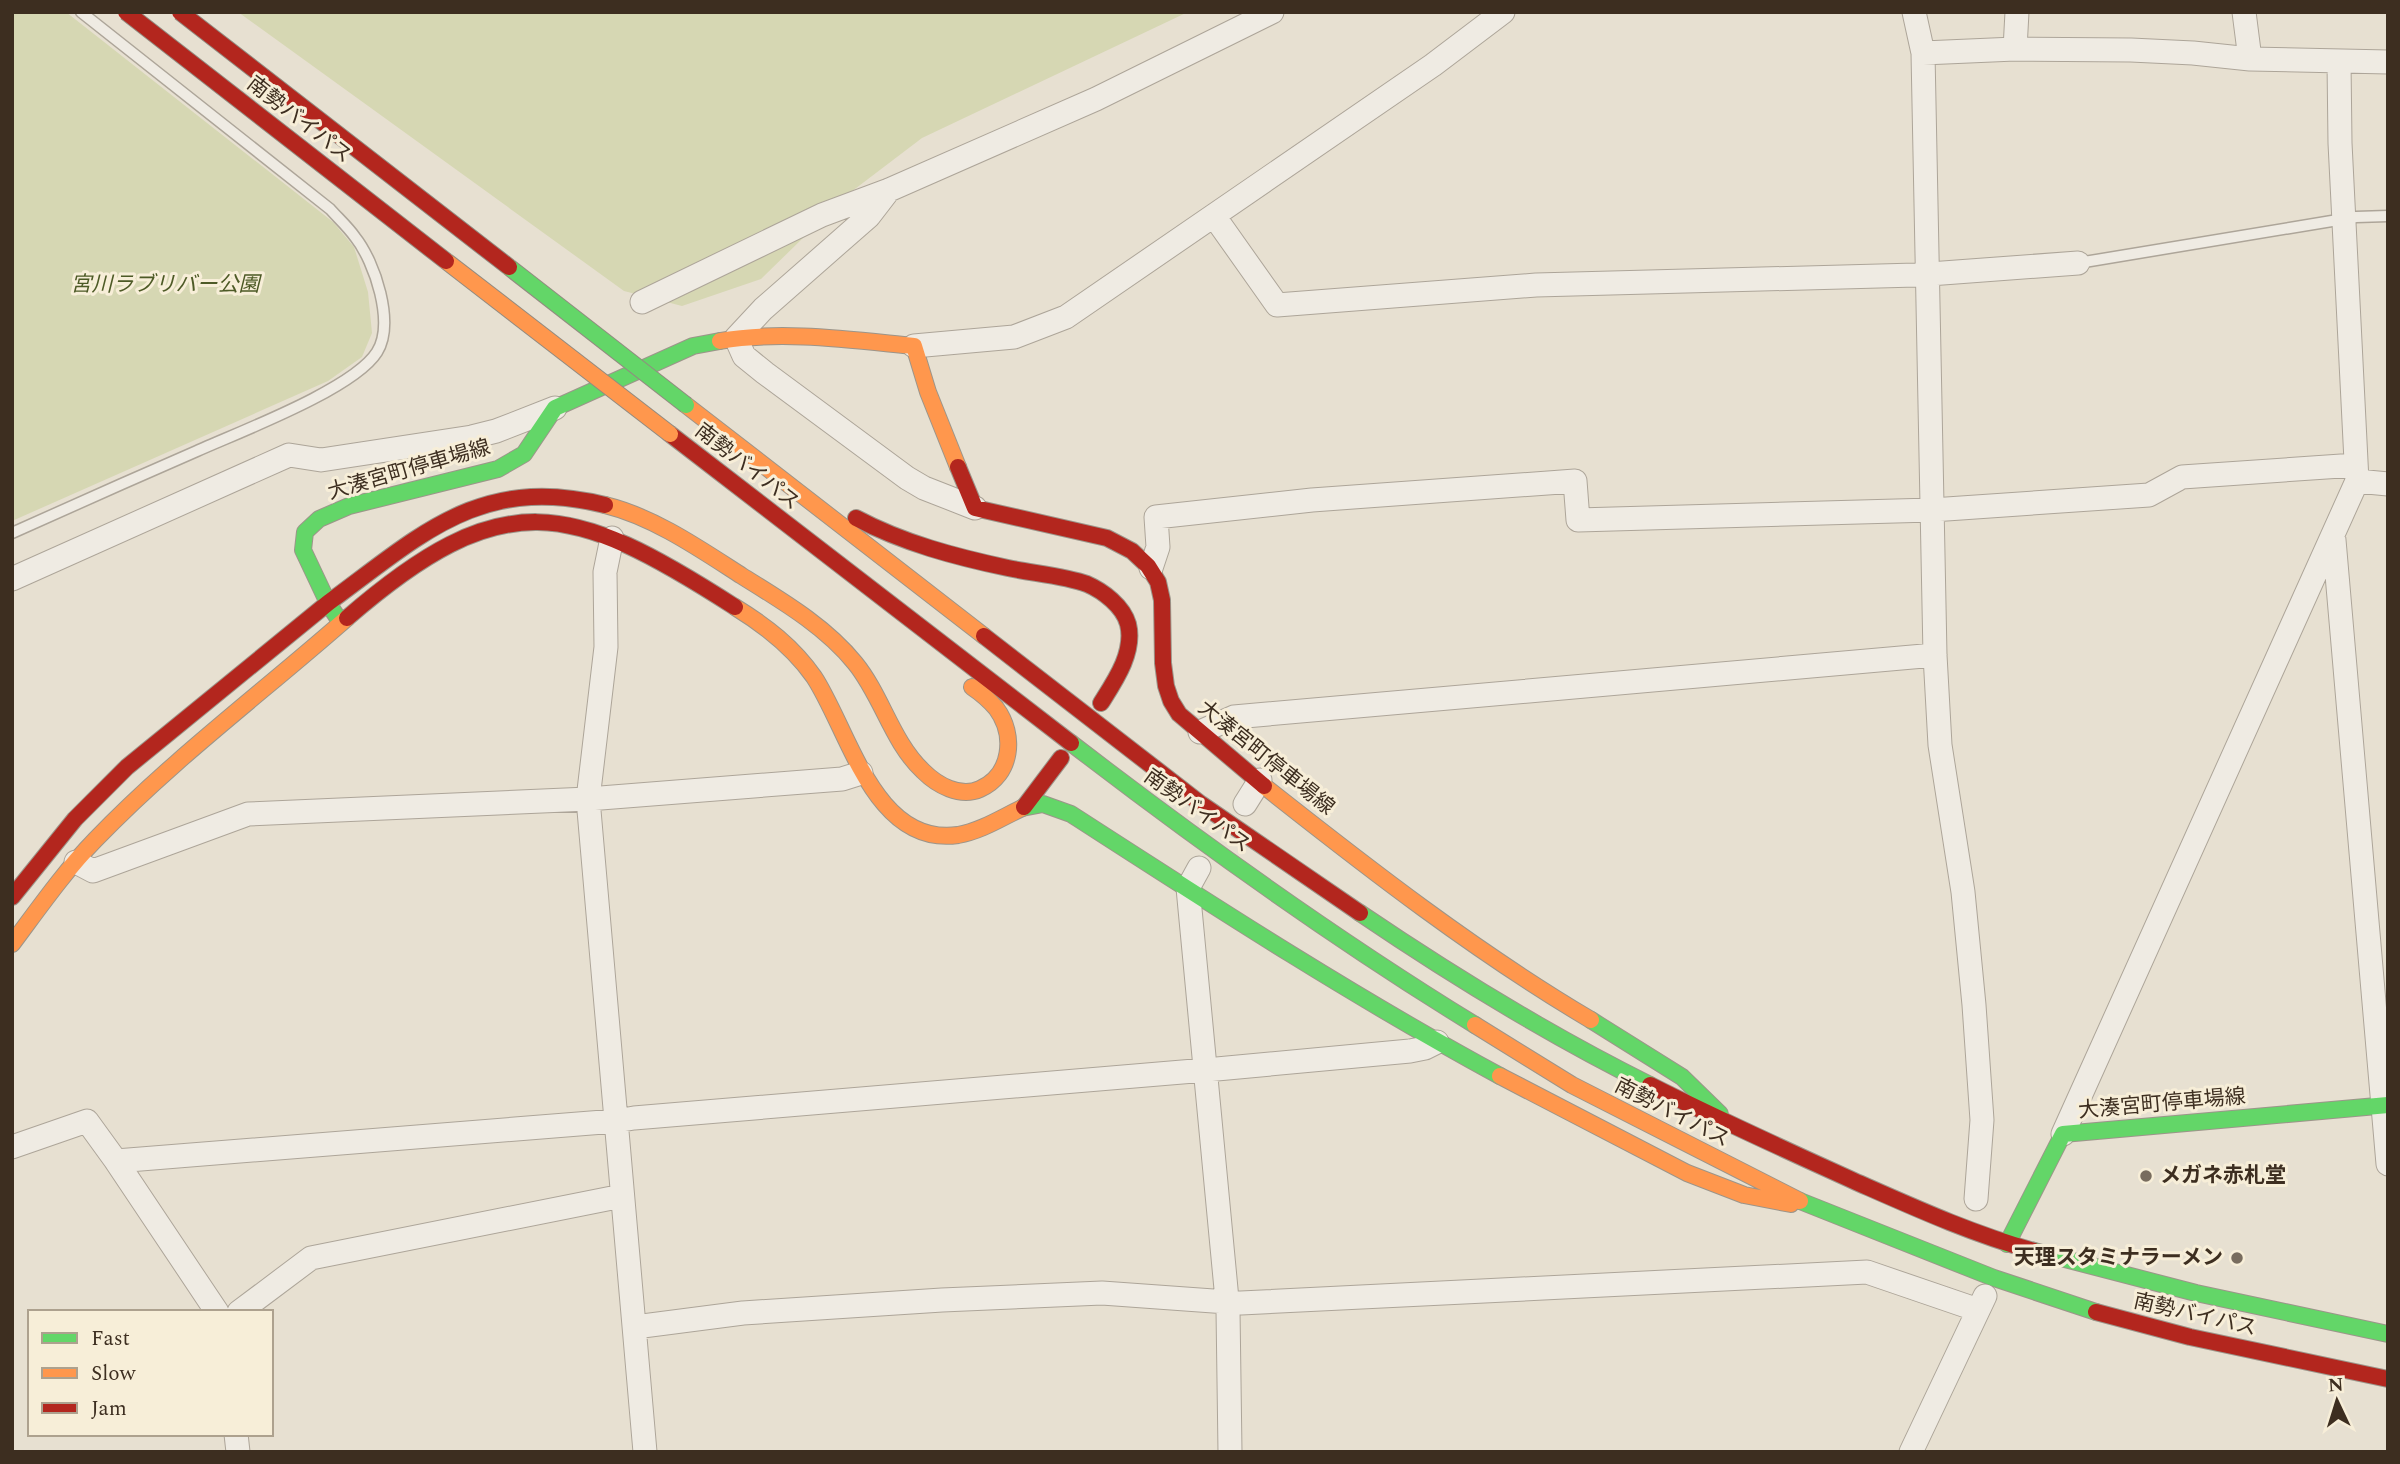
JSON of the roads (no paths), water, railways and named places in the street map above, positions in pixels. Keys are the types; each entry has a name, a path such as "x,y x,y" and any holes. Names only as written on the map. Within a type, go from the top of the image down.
{"main road":[{"name":"南勢バイパス","path":"126,12 1179,826 1392,974 1572,1085 1816,1209 1994,1278 2107,1316 2190,1337 2388,1378"},
{"name":"南勢バイパス","path":"180,12 1212,811 1405,943 1581,1051 1732,1126 1921,1211 2007,1244 2207,1296 2388,1334"},
{"path":"555,408 693,346 736,338 836,340 914,346 928,392 975,508"},
{"path":"686,405 781,461 850,516 877,529 959,558 1086,584 1115,601 1123,611 1130,632 1128,655 1101,703"},
{"name":"大湊宮町停車場線","path":"342,624 327,603 303,550 305,532 319,519 349,506 498,469 524,454 555,408"},
{"path":"12,897 75,819 127,767 327,603 414,539 445,520 499,501 526,495 590,499 616,507 670,531 775,598 824,633 856,663 873,687 915,763 936,784 961,793 974,792 995,782 1008,761 1008,739 1001,717 988,700 730,498 670,434"},
{"name":"大湊宮町停車場線","path":"975,508 1107,538 1125,545 1151,568 1160,584 1167,693 1174,710 1343,848 1531,983 1684,1078 1732,1126"},
{"path":"12,943 76,862 181,756 401,575 460,537 525,521 558,522 592,530 659,558 751,617 786,643 814,677 837,717 861,773 901,821 927,834 956,837 980,831 1024,807 1038,804 1054,806 1194,878 1352,993 1574,1116 1687,1172 1744,1195 1816,1209"},
{"path":"1024,807 1061,758"},
{"name":"大湊宮町停車場線","path":"2007,1244 2063,1134 2385,1105"}],"street":[{"path":"642,302 822,215 889,190 1096,99 1272,12"},
{"path":"914,346 1014,337 1066,317 1433,65 1503,12"},
{"path":"1914,12 1923,53 1935,655 1940,745 1963,892 1974,1006 1982,1120 1976,1199"},
{"path":"2015,49 2017,12"},
{"path":"2244,12 2250,60"},
{"path":"1923,53 2015,49 2131,50 2193,53 2250,60 2388,62"},
{"path":"2063,1134 2333,537 2357,473 2340,143 2339,62"},
{"path":"889,190 869,216 763,309 736,338 744,356 907,478 924,488 975,508"},
{"path":"1214,216 1277,305 1536,285 1926,275 2078,263"},
{"path":"12,579 289,455 321,460 472,438 555,408"},
{"path":"1151,568 1158,547 1156,517 1312,500 1575,481 1577,520 1932,510 2149,495 2182,477 2357,473 2388,484"},
{"path":"2333,537 2385,1105 2388,1164"},
{"path":"612,538 606,572 606,647 588,799 645,1452"},
{"path":"1200,732 1234,717 1935,655"},
{"path":"76,862 93,872 248,814 588,799 842,779 861,773"},
{"path":"1245,804 1260,780"},
{"path":"1194,878 1206,1070 1228,1310 1230,1452"},
{"path":"116,1161 1206,1070 1410,1051 1437,1042"},
{"path":"12,1147 87,1121 215,1310"},
{"path":"243,1310 312,1258 622,1196"},
{"path":"1911,1452 1994,1278 2007,1244"},
{"path":"635,1327 743,1312 956,1299 1102,1293 1241,1303 1867,1272 1978,1310"}],"lane":[{"path":"12,533 341,384 377,352 384,333 385,316 378,284 357,239 330,209 81,12"},
{"path":"2078,263 2356,217 2388,216"}],"place":[{"name":"メガネ赤札堂","path":"2146,1176"},
{"name":"天理スタミナラーメン","path":"2237,1258"}],"park label":[{"name":"宮川ラブリバー公園","path":"165,285"}]}
